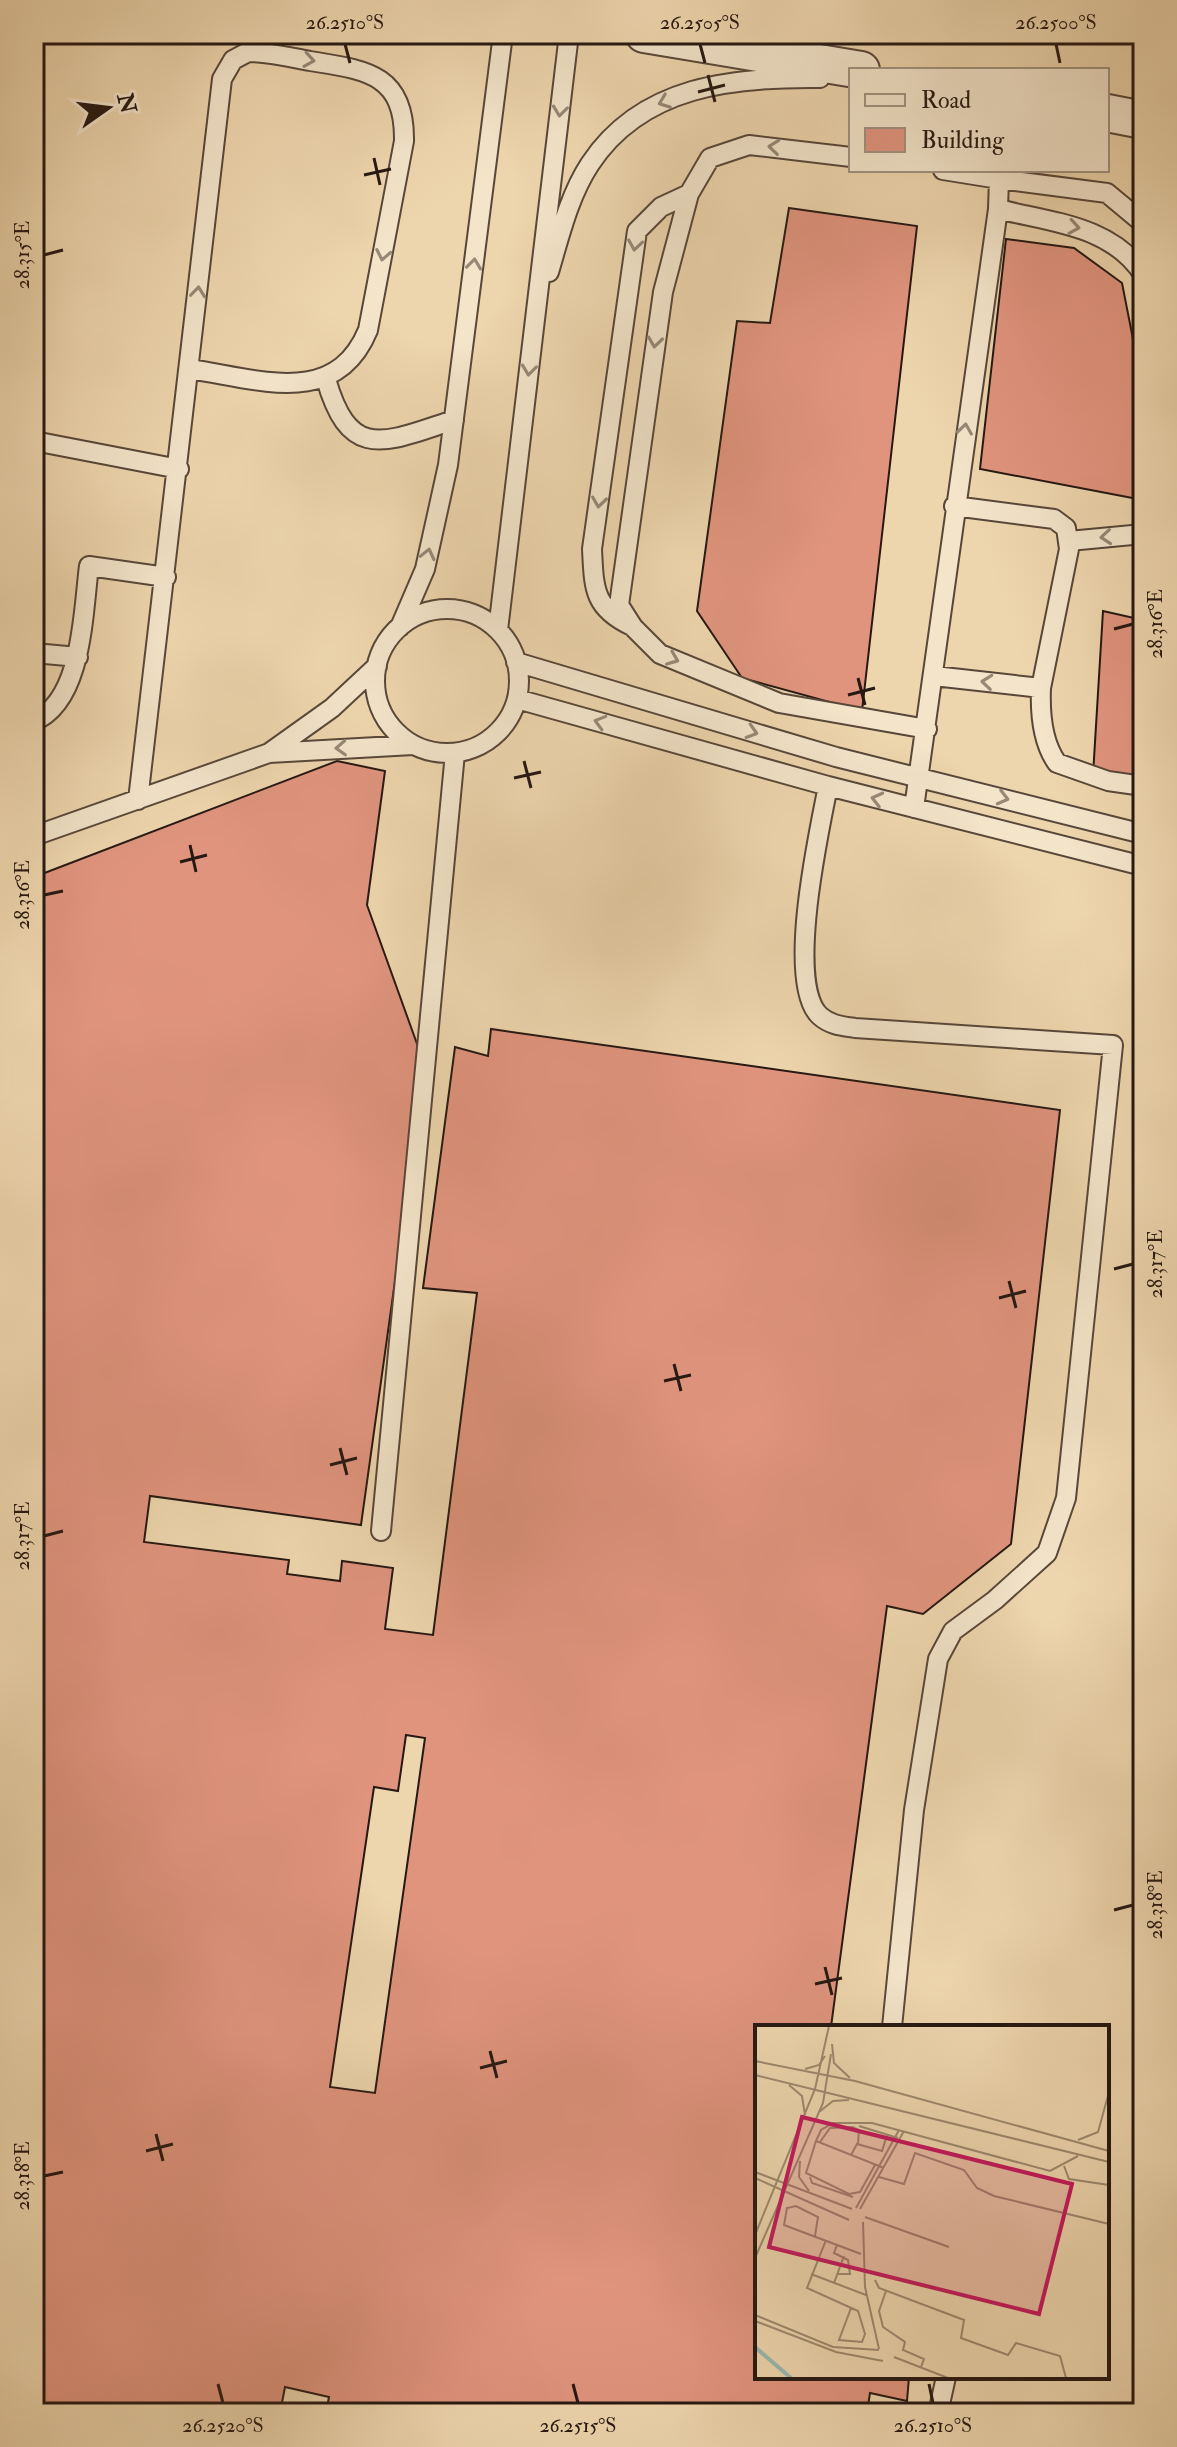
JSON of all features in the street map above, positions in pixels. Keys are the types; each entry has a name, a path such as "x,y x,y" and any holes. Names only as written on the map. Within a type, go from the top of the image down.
{"street":[{"path":"644,34 849,68"},
{"path":"1109,113 1143,120"}],"lane":[{"path":"400,627 428,612 460,610 498,630 516,662 517,699 509,719 494,736 476,747 455,753 433,752 413,745 394,730 382,711 375,689 377,666 385,645 400,627 425,569 448,465 503,34"},
{"path":"498,630 569,34"},
{"path":"138,800 179,469 189,369 222,79 226,68 240,54 256,52 367,70 396,97 404,122 404,141 368,330 350,363 326,379 299,384 189,369"},
{"path":"535,317 570,204 590,164 622,125 658,102 753,78 849,78"},
{"path":"849,157 749,145 710,158 689,194 663,292 621,572 619,605 633,627 660,654 779,703 927,729"},
{"path":"955,172 1107,193 1143,223"},
{"path":"914,808 998,209 999,179"},
{"path":"633,627 609,616 594,590 592,549 637,231 661,207 689,194"},
{"path":"998,209 1090,229 1113,243 1143,274"},
{"path":"326,379 335,410 348,430 364,437 383,440 406,436 454,420"},
{"path":"34,441 179,469"},
{"path":"954,506 1054,519 1066,528 1069,541 1041,688 1040,708 1047,741 1057,763 1108,781 1143,786"},
{"path":"1069,541 1143,534"},
{"path":"34,721 59,704 78,657 89,566 166,577"},
{"path":"34,653 78,657"},
{"path":"516,662 836,757 1143,834"},
{"path":"34,836 269,753 332,708 377,666"},
{"path":"934,676 1041,688"},
{"path":"517,699 828,786 1143,866"},
{"path":"269,753 413,745"},
{"path":"381,1531 455,753"},
{"path":"828,786 803,958 805,988 819,1015 833,1024 1113,1045 1066,1498 1047,1553 995,1600 953,1631 938,1659 914,1810 892,2025"},
{"path":"938,2413 946,2379"}],"building":[{"path":"789,208 917,226 862,711 742,678 697,611 737,321 770,323"},
{"path":"1006,239 1074,248 1122,283 1143,390 1143,500 980,469"},
{"path":"1103,611 1143,620 1143,784 1093,775"},
{"path":"337,761 385,771 367,905 425,1066 361,1525 150,1496 144,1542 289,1560 287,1574 340,1581 342,1561 393,1568 385,1629 433,1635 477,1293 423,1288 455,1047 488,1056 491,1029 1060,1110 1011,1544 923,1614 887,1606 831,2025 755,2025 755,2379 909,2379 907,2401 870,2393 867,2413 326,2413 329,2397 285,2387 280,2413 34,2413 34,877","holes":["406,1735 425,1738 375,2093 330,2087 374,1787 398,1791"]}]}
